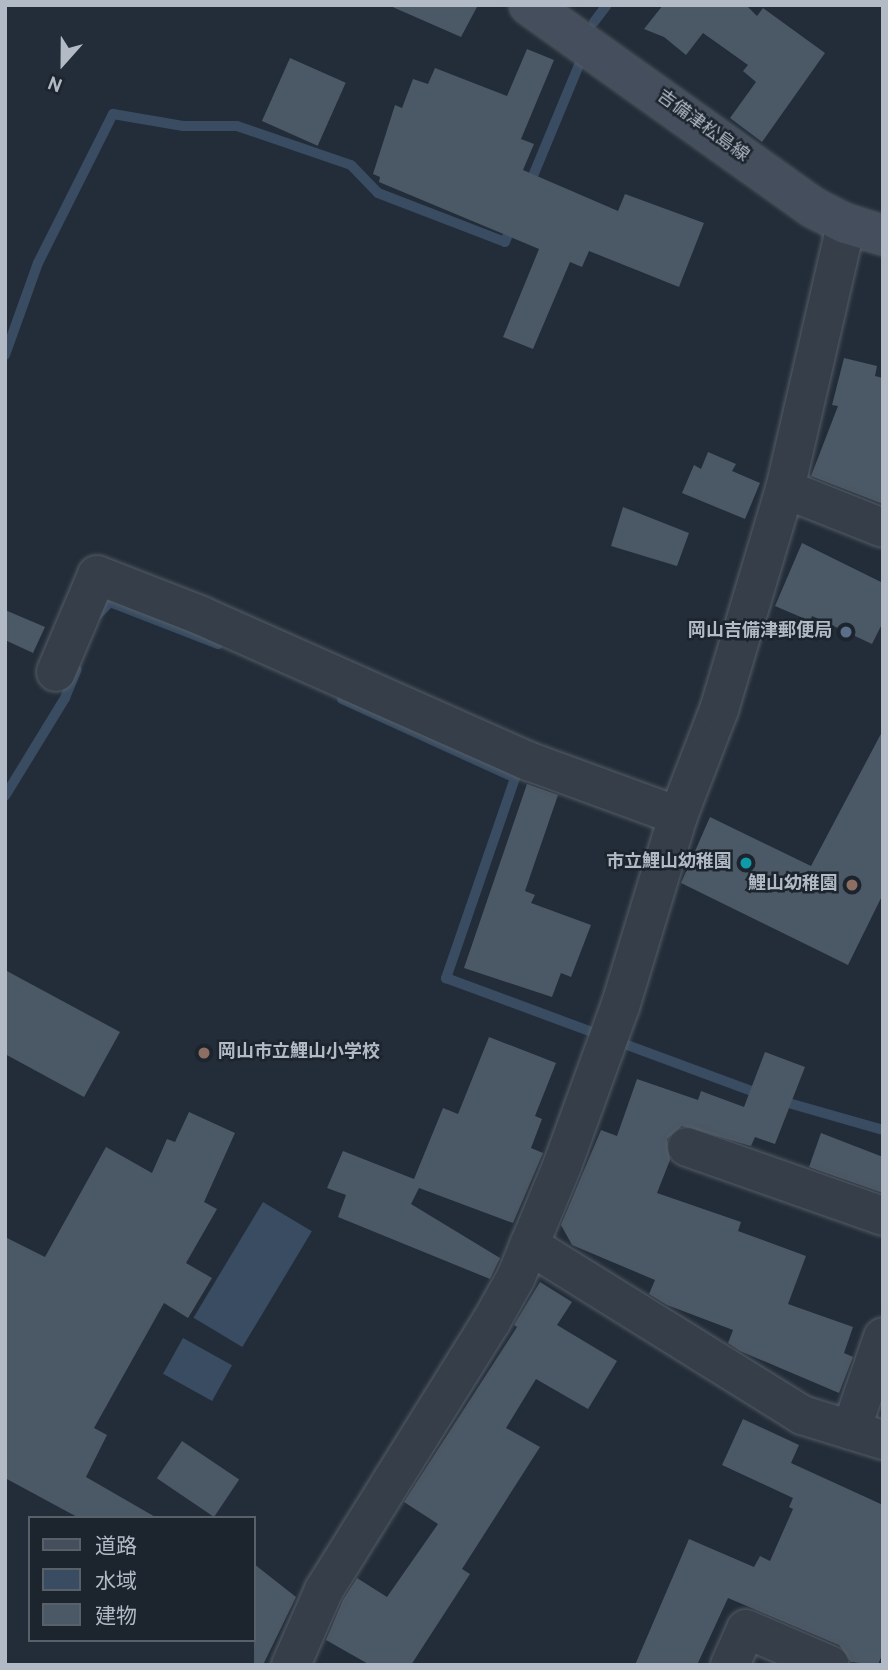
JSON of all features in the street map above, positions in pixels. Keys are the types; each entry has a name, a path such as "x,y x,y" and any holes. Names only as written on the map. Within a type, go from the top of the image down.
{"main road":[{"name":"吉備津松島線","path":"529,5 812,207 846,224 883,235"}],"street":[{"path":"291,1665 324,1590 491,1322 529,1245 620,1007 678,816 719,710 785,489 846,224"},
{"path":"785,489 883,528"},
{"path":"56,672 97,575 202,616 528,761 678,816"},
{"path":"687,1147 883,1216"},
{"path":"529,1245 802,1415 867,1435 883,1337"},
{"path":"730,1665 746,1629 830,1665"}],"water":[{"path":"263,1202 312,1231 242,1347 193,1318"},
{"path":"183,1338 232,1365 212,1401 163,1374"}],"building":[{"path":"388,5 478,5 461,37"},
{"path":"663,5 746,5 757,16 763,8 825,53 762,142 730,118 756,82 743,71 748,65 703,33 686,55 664,37 644,29"},
{"path":"527,49 554,60 521,139 534,144 523,170 618,211 625,194 704,223 679,287 589,251 582,267 570,262 533,349 503,337 539,249 379,182 380,177 373,174 395,105 402,108 413,79 428,84 435,68 507,96"},
{"path":"290,58 346,83 318,146 262,121"},
{"path":"844,358 877,366 875,376 883,378 883,504 811,476 838,406 832,405"},
{"path":"708,452 736,464 732,471 760,483 745,519 682,493 694,465 701,469"},
{"path":"623,507 689,533 677,566 611,546"},
{"path":"802,543 883,583 883,622 872,644 812,616 810,621 775,606"},
{"path":"5,610 45,627 33,653 5,640"},
{"name":"市立鯉山幼稚園","path":"883,730 883,894 848,965 681,883 710,817 811,866"},
{"path":"527,784 558,795 525,891 535,895 531,903 591,925 571,977 561,973 552,997 464,968"},
{"path":"5,970 120,1032 84,1097 5,1054"},
{"path":"489,1037 556,1063 535,1116 542,1119 531,1148 543,1153 513,1223 419,1188 411,1204 500,1258 490,1279 338,1217 346,1195 327,1188 343,1151 414,1179 443,1108 458,1114"},
{"path":"765,1052 805,1067 775,1144 755,1137 751,1146 682,1126 667,1139 670,1160 657,1193 741,1222 738,1231 806,1256 788,1304 853,1327 844,1353 853,1357 839,1393 740,1351 728,1343 733,1330 667,1305 649,1294 655,1280 572,1245 561,1225 601,1130 617,1136 637,1079 698,1100 701,1091 744,1107"},
{"path":"189,1112 235,1133 204,1202 217,1209 186,1263 212,1278 188,1318 164,1303 94,1428 107,1435 86,1477 154,1516 75,1516 5,1478 5,1237 45,1257 106,1147 152,1173 167,1139 175,1142"},
{"path":"821,1133 883,1157 883,1193 809,1167"},
{"path":"540,1282 572,1302 557,1325 617,1361 588,1409 536,1379 506,1428 540,1447 462,1569 470,1574 411,1665 370,1665 326,1640 343,1600 357,1578 387,1597 438,1524 404,1502 517,1327 514,1325"},
{"path":"743,1419 799,1445 791,1463 883,1505 883,1652 878,1665 851,1662 839,1645 728,1598 697,1665 635,1665 689,1539 754,1567 760,1556 770,1561 793,1509 789,1507 793,1498 722,1465"},
{"path":"182,1441 239,1480 213,1516 157,1478"},
{"path":"256,1566 296,1597 263,1665 254,1665"}],"waterway":[{"path":"594,22 607,5"},
{"path":"528,188 579,65"},
{"path":"5,355 38,263 113,114 183,126 237,126 351,165 378,193 505,242 512,225"},
{"path":"97,615 110,602 218,644"},
{"path":"5,796 65,698 77,669"},
{"path":"342,699 515,778 446,978 762,1095"},
{"path":"778,1100 883,1130"}],"place":[{"name":"岡山吉備津郵便局","path":"846,632"},
{"name":"市立鯉山幼稚園","path":"746,863"},
{"name":"鯉山幼稚園","path":"852,885"},
{"name":"岡山市立鯉山小学校","path":"204,1053"}]}
